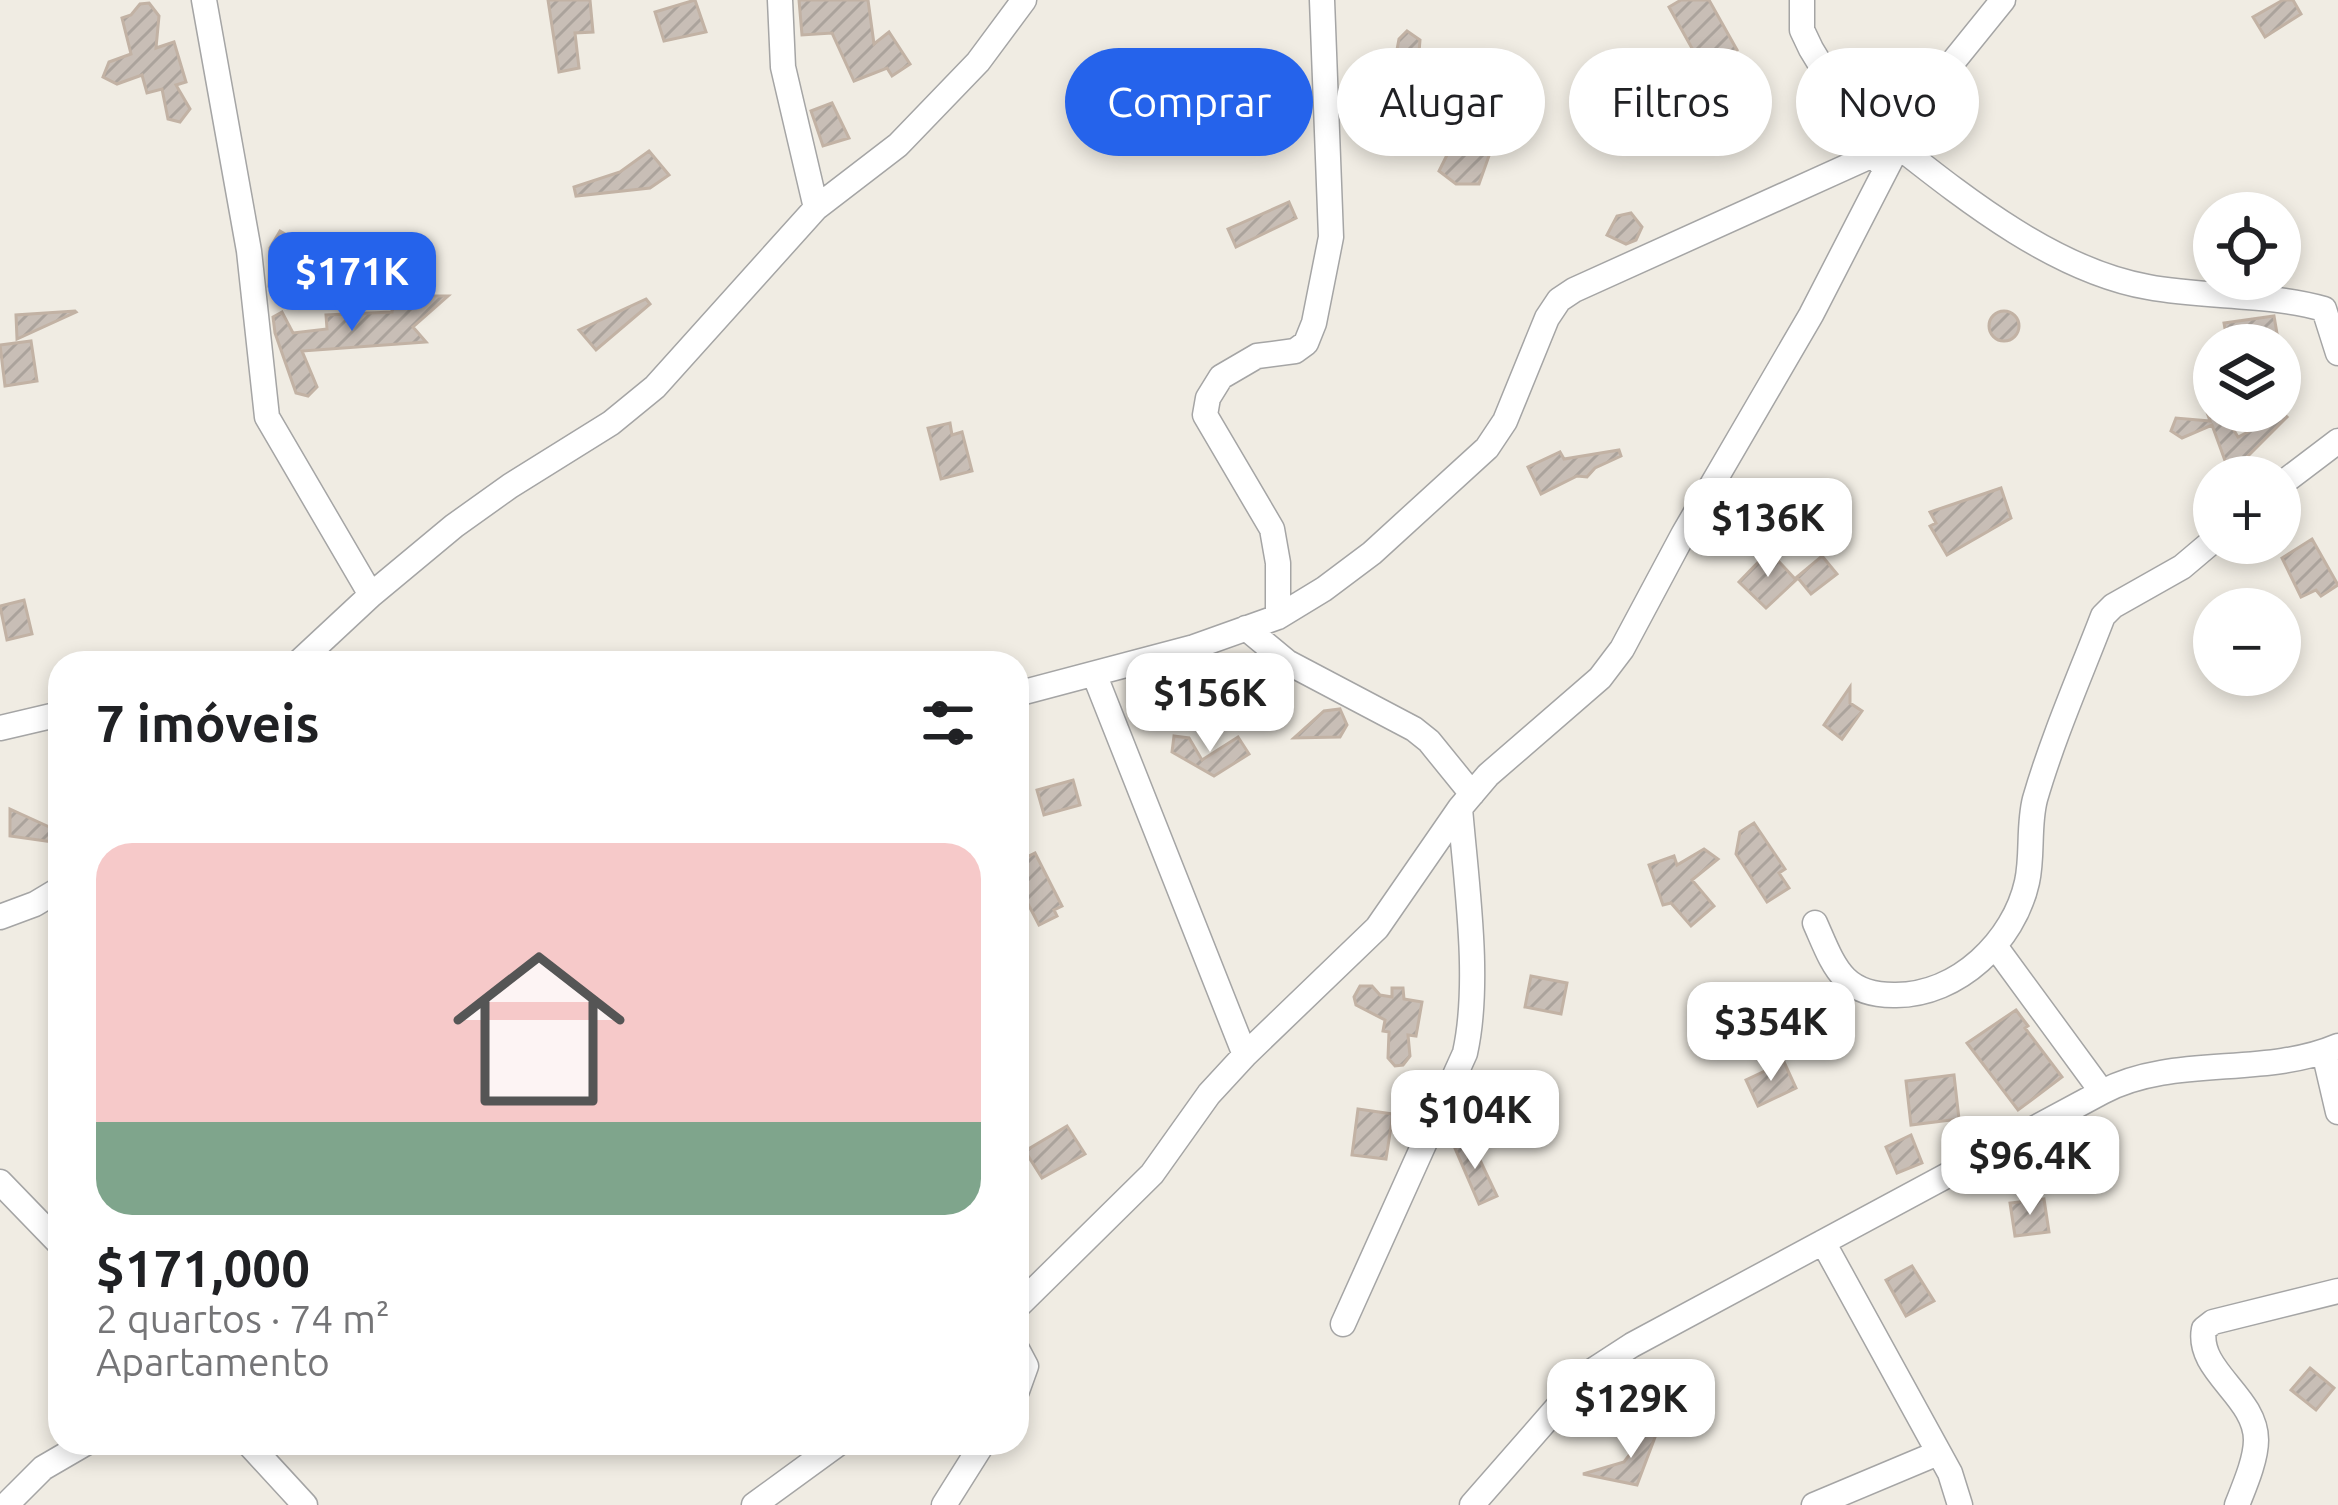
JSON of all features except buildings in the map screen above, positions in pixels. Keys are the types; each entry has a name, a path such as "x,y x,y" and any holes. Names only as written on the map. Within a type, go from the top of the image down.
{"street":[{"path":"204,0 249,251 267,417 371,595"},
{"path":"780,0 783,68 816,208"},
{"path":"311,651 472,513 611,423 655,387 816,208 898,145 978,62 1024,0"},
{"path":"1278,617 1278,563 1272,529 1205,415 1208,398 1221,377 1257,356 1295,352 1306,343 1314,323 1331,238 1322,0"},
{"path":"1802,0 1802,30 1811,50 1886,157 1938,177 2064,261 2145,287 2324,309 2338,353"},
{"path":"1029,1295 1151,1174 1209,1094 1245,1055 1377,928 1466,801 1525,740 1600,678 1622,650 1811,315 1886,157 1944,73 2003,0"},
{"path":"1029,691 1095,676 1278,617 1372,553 1487,448 1505,421 1547,318 1559,300 1886,157"},
{"path":"2301,469 2338,441"},
{"path":"1815,923 1836,970 1863,993 1899,995 1952,982 1994,946 2026,886 2035,800 2102,616 2193,557"},
{"path":"1246,628 1287,662 1414,729 1429,741 1466,801 1470,1032 1465,1053 1343,1324"},
{"path":"1095,676 1245,1055"},
{"path":"0,728 48,717"},
{"path":"0,917 48,895"},
{"path":"1994,946 2102,1091"},
{"path":"1472,1505 1592,1372 1632,1345 2102,1091 2152,1073 2262,1066 2331,1049 2338,1112"},
{"path":"0,1182 48,1232"},
{"path":"1822,1242 1950,1473 1960,1505"},
{"path":"2237,1505 2256,1443 2254,1425 2207,1355 2201,1343 2204,1329 2213,1322 2338,1291"},
{"path":"1814,1505 1938,1453"},
{"path":"6,1505 43,1468 65,1455"},
{"path":"259,1455 305,1505"},
{"path":"754,1505 823,1455"},
{"path":"944,1505 975,1455"}]}
